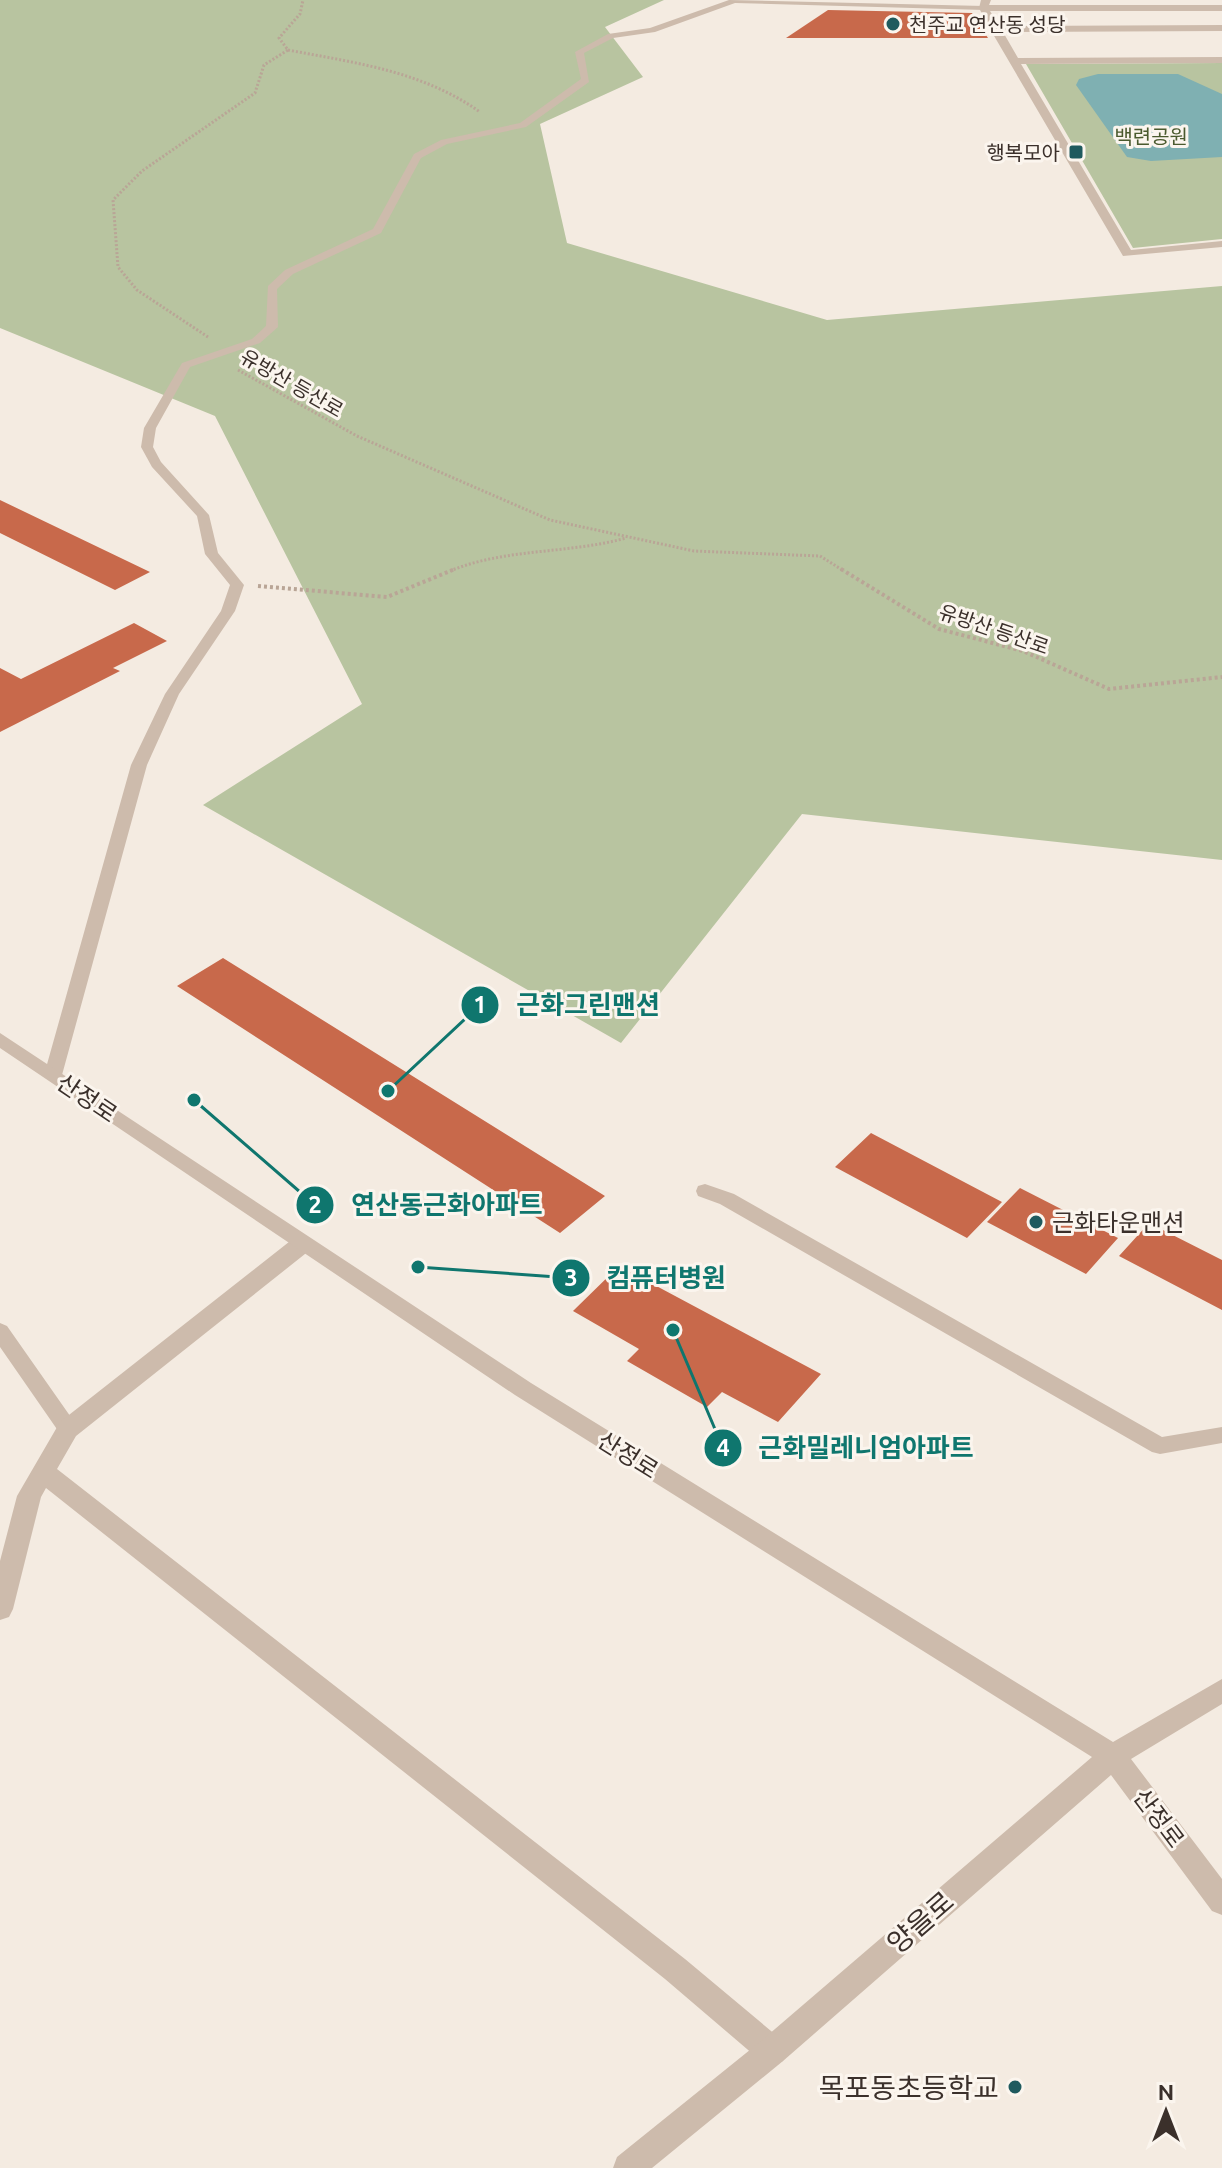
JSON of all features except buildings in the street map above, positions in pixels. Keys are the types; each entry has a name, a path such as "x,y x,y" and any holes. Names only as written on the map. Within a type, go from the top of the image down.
{"street":[{"path":"1222,8 985,4 995,29 1127,254 1222,244"},
{"path":"995,29 1222,28"},
{"path":"1014,61 1222,60"},
{"name":"산정로","path":"0,1039 302,1244 523,1389 1113,1756 1222,1902"},
{"path":"0,1609 29,1496 68,1429 302,1244"},
{"path":"42,1471 675,1969 772,2051"},
{"name":"양을로","path":"628,2168 772,2051 1113,1756 1222,1690"}],"lane":[{"path":"53,1075 139,765 172,694 228,611 237,585 212,554 203,515 156,464 147,447 150,428 186,365 256,341 272,327 272,288 289,272 377,231 417,156 444,142 523,125 586,80 579,52 594,43 611,36 652,30 734,1 985,4"},
{"path":"705,1191 727,1199 1160,1446 1222,1435"},
{"path":"0,1331 68,1429"}],"path":[{"path":"303,0 300,14 279,38 288,50 425,78 459,95 499,128"},
{"name":"유방산 등산로","path":"288,50 264,65 255,93 142,171 113,200 118,267 137,290 213,340 229,365 357,436 550,520 694,551 820,556 939,629 1023,651 1109,689 1222,677"},
{"name":"유방산 등산로","path":"237,585 387,597 474,561 587,549 627,538"}],"green space":[{"path":"0,0 664,0 605,27 643,77 540,124 567,243 827,320 1222,286 1222,860 802,814 621,1043 203,805 362,704 215,416 0,328"},
{"name":"백련공원","path":"1222,63 1222,239 1133,248 1026,64"}],"water":[{"path":"1098,74 1178,74 1222,94 1222,157 1151,161 1127,157 1076,85 1079,79"}],"place":[{"name":"천주교 연산동 성당","path":"893,24"},
{"name":"행복모아","path":"1076,152"},
{"name":"근화그린맨션","path":"388,1091"},
{"name":"연산동근화아파트","path":"194,1100"},
{"name":"근화타운맨션","path":"1036,1222"},
{"name":"컴퓨터병원","path":"418,1267"},
{"name":"근화밀레니엄아파트","path":"673,1330"},
{"name":"목포동초등학교","path":"1015,2087"}]}
